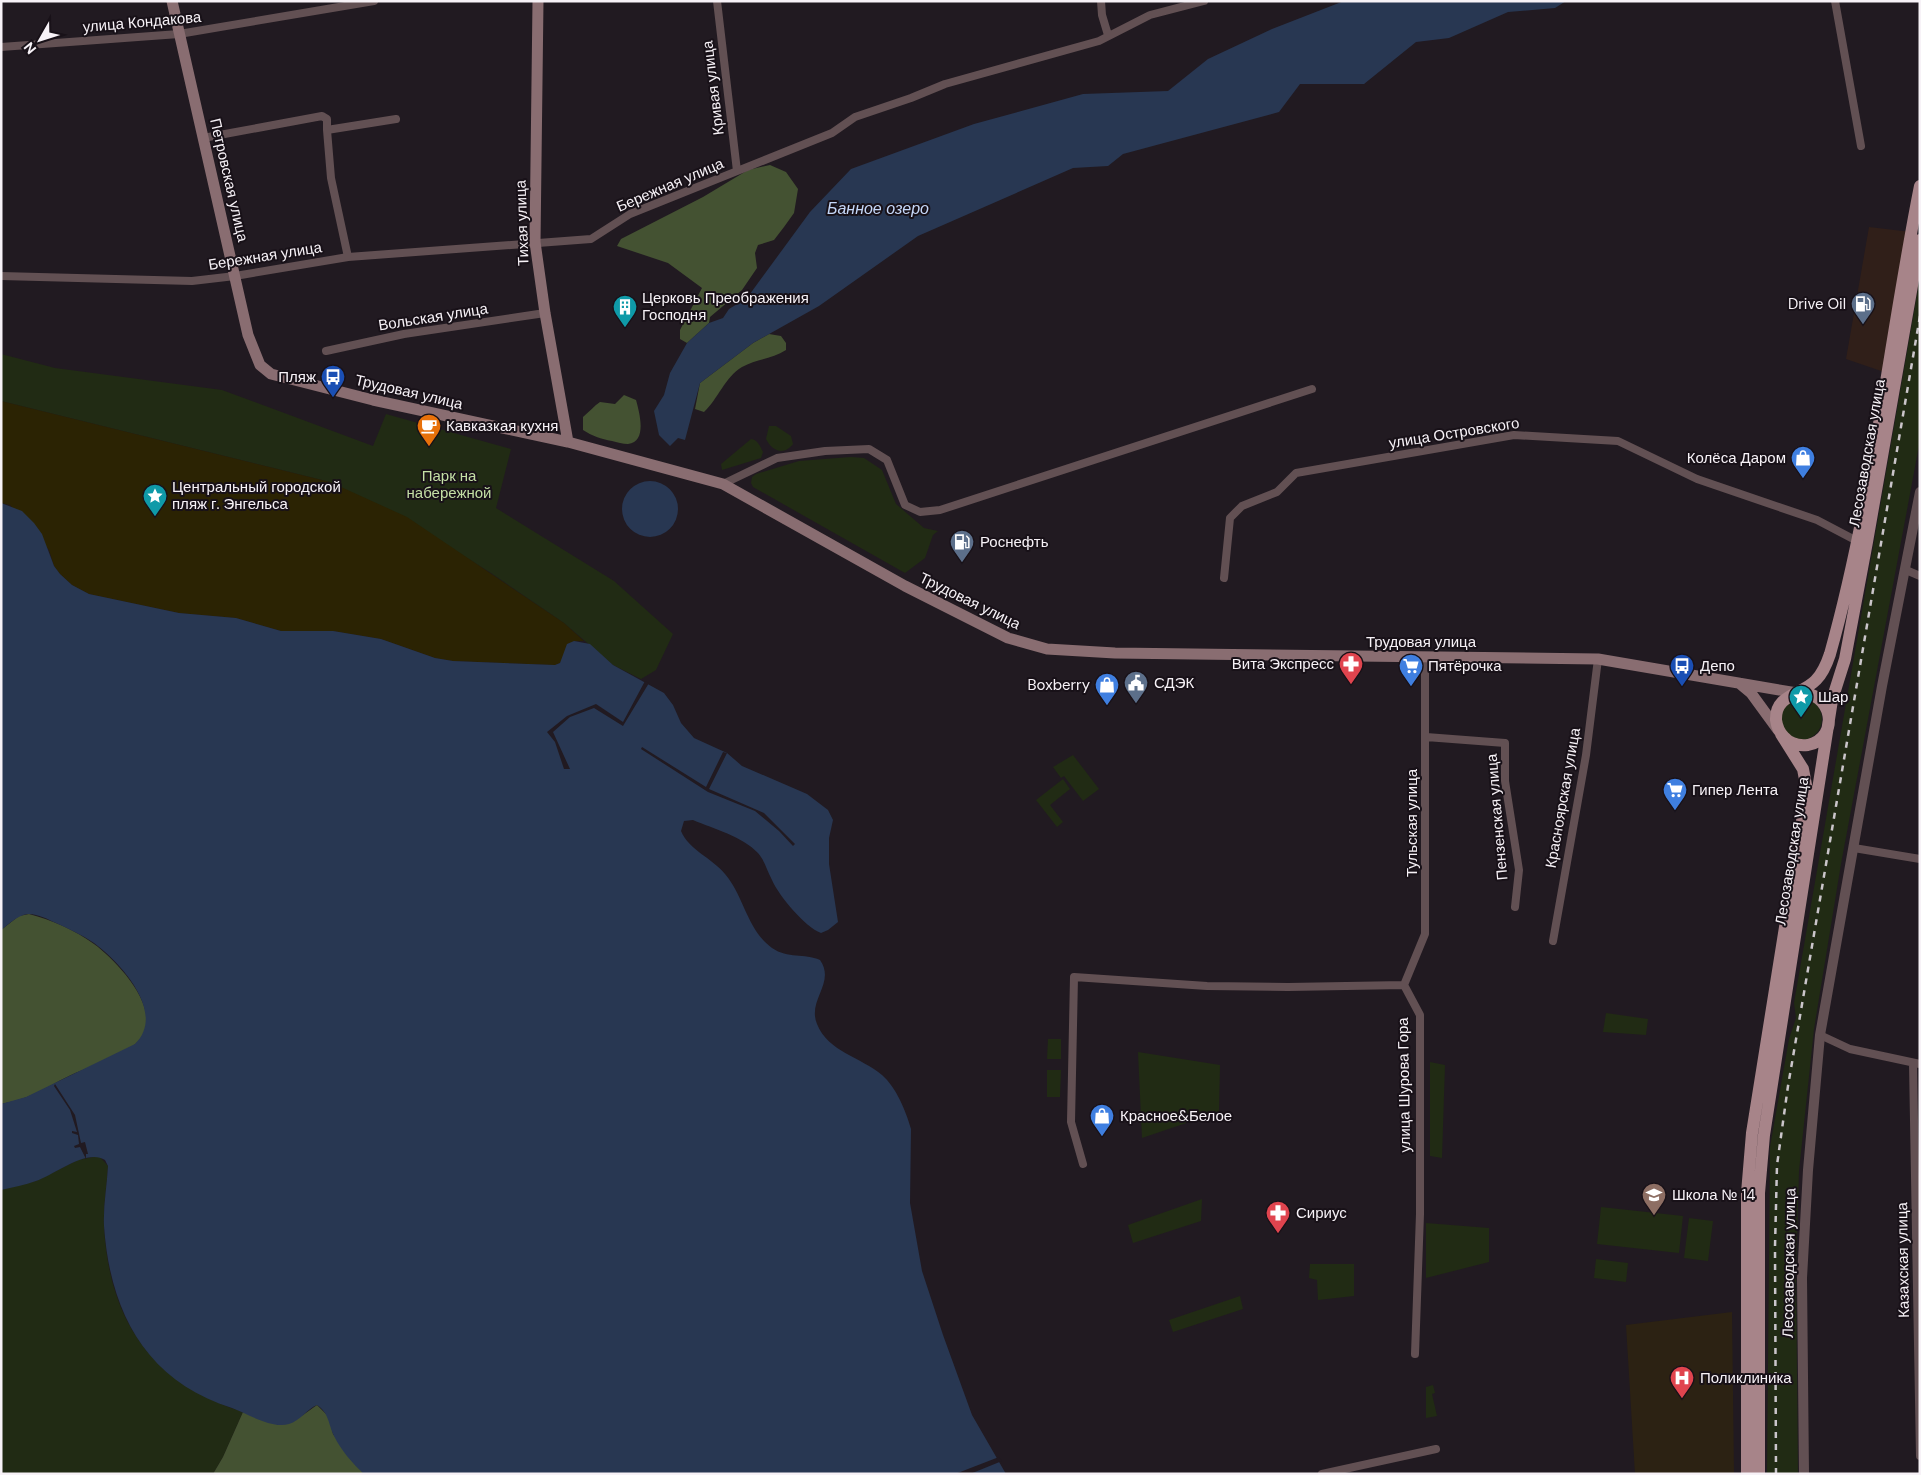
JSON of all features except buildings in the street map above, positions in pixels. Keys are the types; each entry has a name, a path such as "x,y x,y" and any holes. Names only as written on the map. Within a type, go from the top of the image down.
{"main road":[{"name":"Петровская улица","path":"172,1 248,335 260,365"},
{"name":"Тихая улица","path":"538,1 535,242 545,313 568,442"},
{"name":"Лесозаводская улица","path":"1797,693 1816,680 1828,661 1857,541 1920,186"},
{"name":"Лесозаводская улица","path":"1758,1474 1759,1193 1764,1135 1832,700 1845,659 1920,240"},
{"name":"Трудовая улица","path":"260,365 271,374 373,400 568,442 722,484 955,613 1008,638 1046,650 1115,654 1598,660 1797,693"},
{"path":"1737,682 1751,692 1782,734 1790,742 1807,745 1822,737 1829,722 1828,710 1821,699 1810,693 1797,693 1784,700 1778,709 1777,725 1782,734"},
{"name":"Лесозаводская улица","path":"1747,1474 1748,1192 1752,1133 1807,790 1803,769 1782,734"}],"street":[{"name":"улица Кондакова","path":"1,48 179,34 374,1"},
{"name":"Кривая улица","path":"717,1 737,172"},
{"path":"1101,1 1102,15 1108,35"},
{"name":"Бережная улица","path":"1,276 192,281 236,276 348,257 591,239 630,214 832,132 855,117 912,98 945,84 1099,41 1150,15 1204,1"},
{"path":"1835,1 1862,146"},
{"path":"203,138 322,116 327,120 331,178 348,257"},
{"path":"328,130 396,120"},
{"name":"Вольская улица","path":"326,351 404,334 545,313"},
{"path":"722,484 777,458 869,449 886,460 906,505 920,512 940,510 1312,389"},
{"name":"улица Островского","path":"1224,578 1230,518 1242,506 1277,492 1296,473 1514,435 1618,440 1697,479 1817,520 1857,541"},
{"name":"Лесозаводская улица","path":"1804,1474 1802,1278 1808,1170 1820,1035 1920,492"},
{"path":"1906,570 1920,576"},
{"name":"Тульская улица","path":"1404,985 1425,934 1425,657"},
{"name":"Красноярская улица","path":"1553,941 1586,756 1598,660"},
{"name":"Пензенская улица","path":"1426,737 1505,743 1505,781 1519,870 1516,907"},
{"path":"1854,848 1920,859"},
{"path":"1083,1164 1071,1122 1074,977 1207,986 1404,985"},
{"name":"улица Шурова Гора","path":"1404,985 1420,1015 1420,1214 1415,1354"},
{"path":"1820,1035 1850,1049 1916,1064"},
{"name":"Казахская улица","path":"1916,1064 1920,1456"},
{"path":"1322,1474 1436,1449"}],"shaded area":[{"path":"1869,227 1911,232 1887,373 1846,359"},
{"name":"Поликлиника","path":"1732,1312 1734,1474 1635,1474 1626,1325"}],"green space":[{"path":"770,165 786,172 798,189 794,213 774,240 758,245 755,253 757,268 742,290 710,317 709,323 687,343 680,339 680,330 702,288 668,263 617,246 621,239 703,197 748,170"},
{"path":"1920,277 1920,440 1841,864 1814,1029 1799,1171 1796,1271 1798,1474 1767,1474 1770,1147 1789,1039 1796,1018 1794,1003"},
{"path":"769,334 781,336 786,343 786,350 742,367 731,376 704,412 695,409 700,383 753,343"},
{"name":"Парк на набережной","path":"1,354 55,368 222,390 373,446 386,414 511,449 496,508 614,581 673,634 656,670 641,679 613,665 564,623 491,573 451,548 330,482 1,401"},
{"path":"624,395 636,400 639,411 640,432 634,442 626,444 608,440 593,436 583,430 583,417 596,405 600,402 615,404"},
{"path":"769,426 776,426 791,436 793,444 790,448 782,451 771,447 766,439"},
{"path":"751,439 757,442 761,448 763,452 761,458 722,470 721,464"},
{"path":"851,457 864,458 882,470 896,504 924,528 938,531 933,535 925,558 905,573 753,487 751,483 752,477 756,474 799,461"},
{"path":"1801,698 1816,704 1822,719 1816,734 1801,740 1786,734 1780,719 1786,704"},
{"path":"1073,755 1099,789 1083,801 1064,776 1061,778 1053,767"},
{"path":"1063,779 1070,789 1050,805 1063,822 1057,827 1036,800"},
{"path":"29,914 55,922 79,934 114,961 134,986 142,1000 146,1013 146,1026 141,1038 128,1050 119,1055 71,1075 27,1097 1,1104 1,930 19,916"},
{"path":"1606,1013 1648,1019 1646,1035 1603,1032"},
{"path":"1048,1039 1061,1039 1061,1059 1047,1059"},
{"path":"1138,1052 1220,1065 1219,1112 1142,1138"},
{"path":"1430,1062 1445,1065 1442,1158 1430,1156"},
{"path":"1047,1070 1061,1070 1060,1097 1047,1097"},
{"path":"100,1157 108,1166 104,1226 108,1260 115,1291 126,1319 141,1344 160,1365 184,1384 211,1400 243,1412 223,1457 213,1474 1,1474 1,1190 36,1181 78,1160"},
{"path":"1202,1199 1201,1221 1133,1243 1128,1225"},
{"path":"1601,1207 1683,1216 1679,1253 1597,1244"},
{"path":"1689,1218 1713,1221 1708,1261 1684,1258"},
{"path":"1426,1223 1489,1228 1489,1262 1426,1278"},
{"path":"1596,1259 1628,1263 1626,1282 1594,1278"},
{"path":"1310,1264 1354,1264 1354,1296 1318,1300 1317,1280 1309,1278"},
{"path":"1240,1296 1243,1309 1173,1332 1169,1320"},
{"path":"1433,1385 1435,1393 1432,1394 1437,1416 1426,1418 1426,1387"},
{"path":"317,1405 329,1417 333,1434 364,1474 213,1474 223,1457 243,1412 279,1425 303,1415"}],"sand":[{"path":"1,401 330,482 407,517 564,623 584,641 574,641 560,663 555,665 453,661 435,658 381,639 333,631 281,631 236,618 179,613 89,594 72,585 60,574 54,566 49,550 10,505 1,503"}],"water":[{"name":"Банное озеро","path":"1344,1 1566,1 1555,8 1508,12 1449,38 1416,42 1364,84 1300,84 1279,112 1123,154 1108,166 1073,168 918,236 819,306 753,343 700,383 685,440 678,438 670,446 659,435 654,411 664,395 670,373 687,343 709,323 723,318 729,309 747,298 810,212 851,169 974,124 1083,94 1168,91 1208,59 1272,29"},
{"path":"644,481 656,481 670,489 678,503 676,520 670,529 656,537 644,537 634,532 627,525 622,515 622,503 627,493 634,486"},
{"path":"1,503 22,511 34,523 42,534 54,566 60,574 72,585 89,594 179,613 236,618 281,631 333,631 381,639 435,658 453,661 555,665 560,663 567,644 574,641 590,644 613,665 664,693 673,705 681,723 694,738 727,753 742,766 807,794 828,810 833,820 829,838 829,864 838,922 821,933 800,918 786,902 775,887 760,856 751,847 736,837 693,820 684,821 681,831 695,849 725,874 737,892 751,922 764,941 772,948 784,954 820,960 825,976 815,1015 822,1033 837,1048 882,1075 892,1086 900,1100 911,1129 910,1203 922,1271 972,1415 1006,1474 364,1474 340,1446 326,1415 317,1405 289,1424 268,1423 202,1396 177,1380 155,1361 138,1339 124,1314 114,1287 104,1226 108,1166 105,1160 98,1157 89,1157 36,1181 1,1190 1,1104 26,1097 135,1044 143,1032 146,1018 143,1003 127,975 116,962 94,943 46,918 31,914 20,916 1,930"}],"pier":[{"path":"645,681 649,683 623,726 594,708 570,717 553,732 570,769 564,769 555,742 547,732 567,716 596,704 623,722"},
{"path":"642,747 706,787 723,752 727,753 709,789 764,813 795,844 793,846 779,831 755,811 708,792 641,749"},
{"path":"55,1084 75,1115 81,1143 85,1142 88,1154 86,1154 86,1159 80,1147 75,1148 74,1146 79,1144 78,1135 72,1133 72,1131 77,1132 70,1110 54,1086"},
{"path":"999,1457 1002,1461 970,1474 955,1474"}],"railway":[{"path":"1776,1474 1775,1247 1777,1165 1788,1086 1920,316"}],"place":[{"name":"Drive Oil","path":"1863,325"},
{"name":"Церковь Преображения Господня","path":"625,328"},
{"name":"Пляж","path":"333,398"},
{"name":"Кавказкая кухня","path":"429,447"},
{"name":"Колёса Даром","path":"1803,479"},
{"name":"Центральный городской пляж г. Энгельса","path":"155,517"},
{"name":"Роснефть","path":"962,563"},
{"name":"Вита Экспресс","path":"1351,685"},
{"name":"Пятёрочка","path":"1411,687"},
{"name":"Депо","path":"1682,687"},
{"name":"СДЭК","path":"1136,704"},
{"name":"Boxberry","path":"1107,706"},
{"name":"Шар","path":"1801,718"},
{"name":"Гипер Лента","path":"1675,811"},
{"name":"Красное&Белое","path":"1102,1137"},
{"name":"Школа № 14","path":"1654,1216"},
{"name":"Сириус","path":"1278,1234"},
{"name":"Поликлиника","path":"1682,1399"}]}
